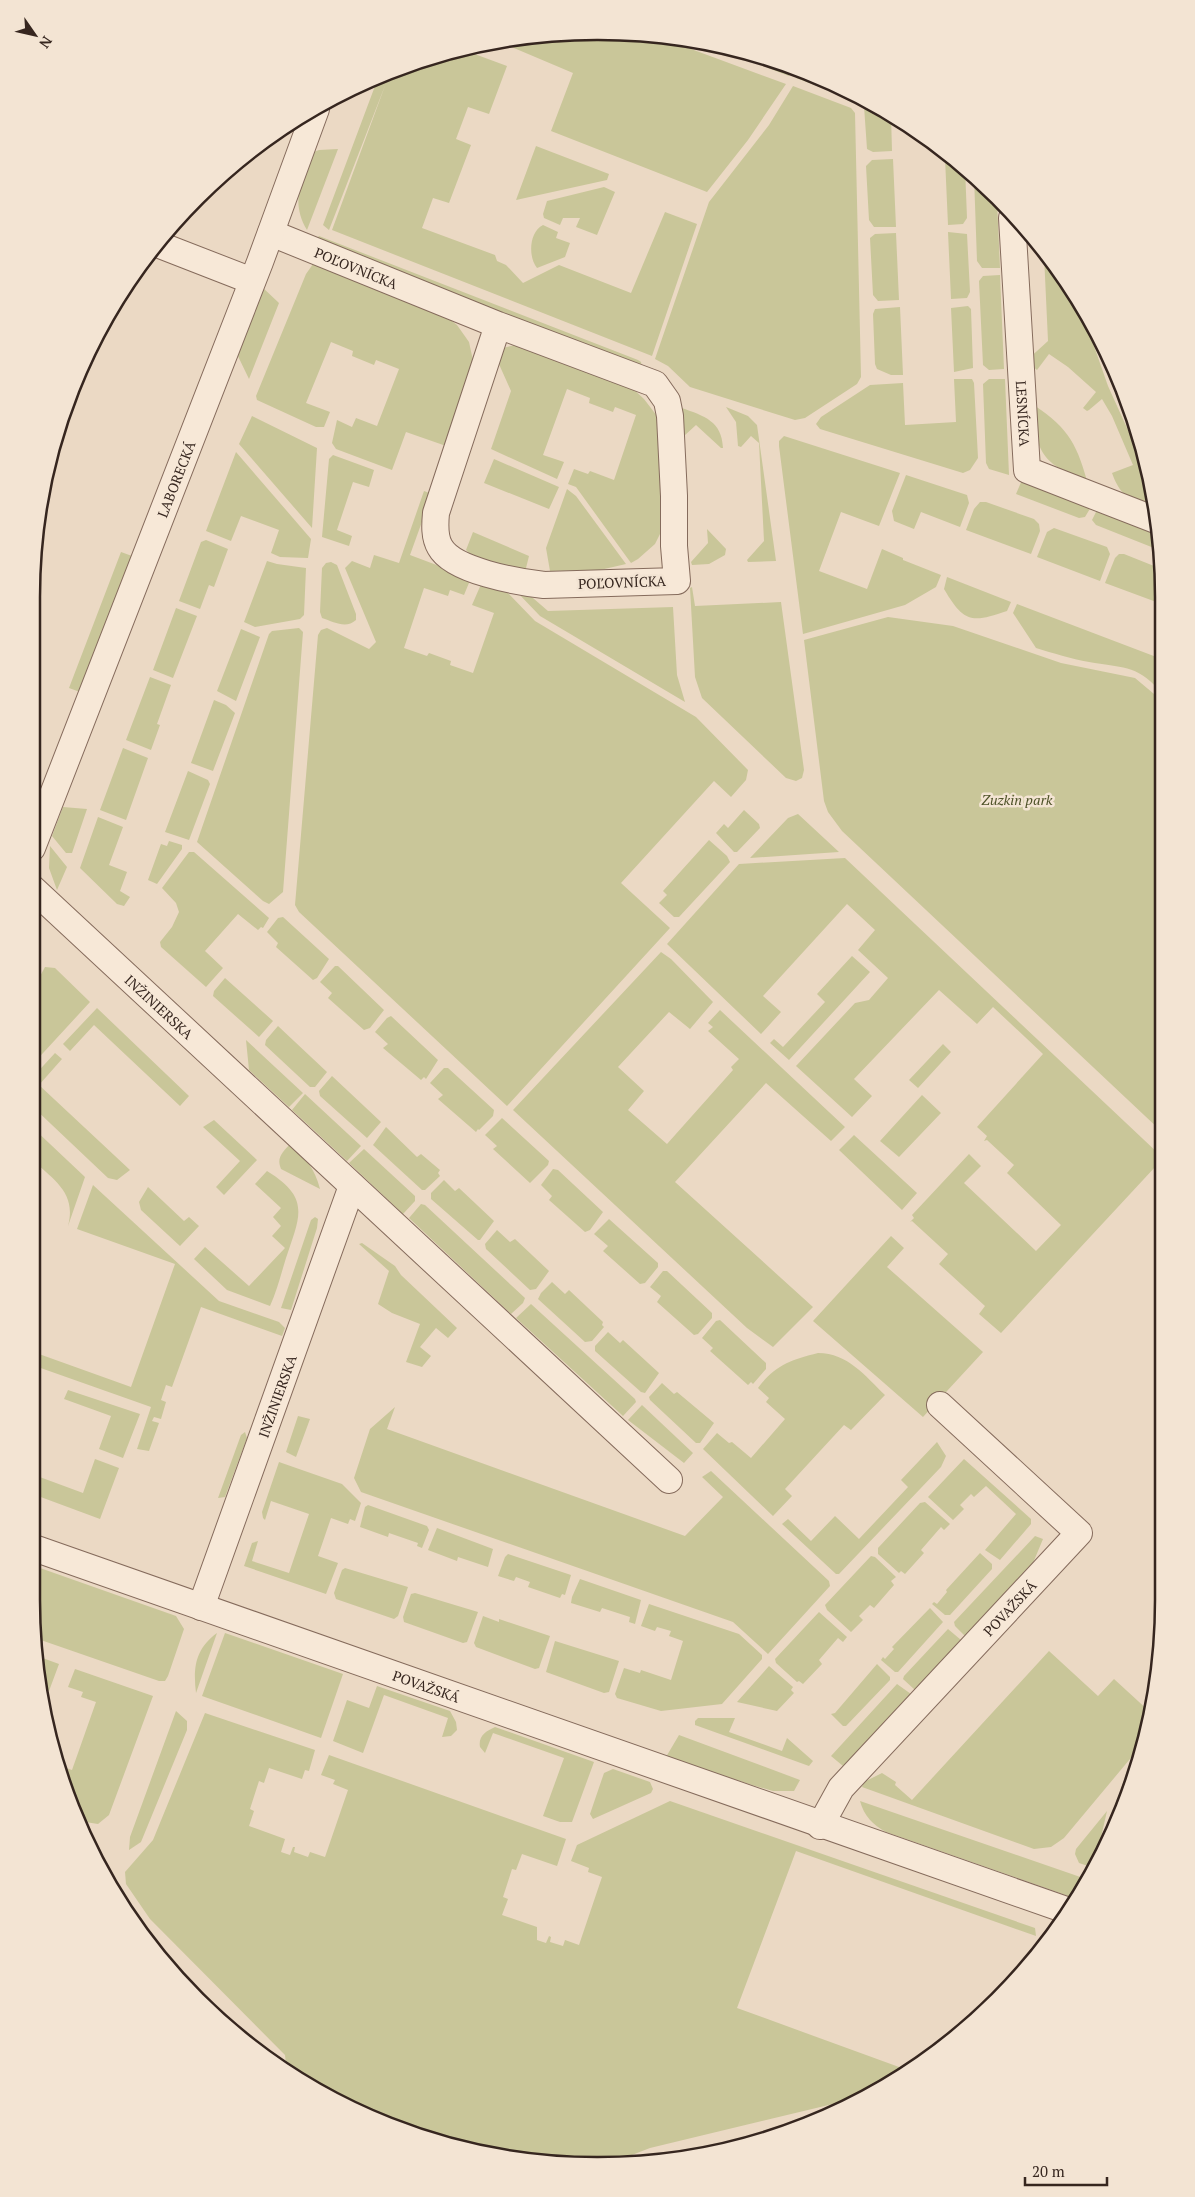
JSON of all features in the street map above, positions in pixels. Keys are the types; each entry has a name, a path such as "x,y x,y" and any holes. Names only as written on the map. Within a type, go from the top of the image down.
{"street":[{"name":"LABORECKÁ","path":"40,827 252,282 312,119"},
{"name":"LESNÍCKA","path":"1012,225 1027,470 1149,517"},
{"name":"POĽOVNÍCKA","path":"270,233 498,325 645,379 661,390 670,416 674,496 674,546 677,581 544,585 523,583 502,579 461,563 448,557 440,548 435,525 436,513 498,325"},
{"path":"164,247 252,282"},
{"name":"INŽINIERSKA","path":"40,895 669,1480"},
{"name":"INŽINIERSKA","path":"202,1607 352,1186"},
{"name":"POVAŽSKÁ","path":"820,1826 841,1788 1079,1533 940,1405"},
{"name":"POVAŽSKÁ","path":"40,1550 820,1826 1061,1908"}],"green space":[{"path":"598,40 670,45 689,48 786,84 748,140 707,192 551,131 573,73 512,47 561,41"},
{"path":"475,54 507,66 489,114 468,107 456,139 471,145 449,203 433,198 422,228 495,255 497,261 506,265 523,283 559,265 631,293 665,212 697,224 652,356 332,230 386,83 329,230 323,225 375,86 418,70"},
{"path":"768,68 790,74 789,76"},
{"path":"796,78 811,82 831,91"},
{"path":"793,86 851,108 855,113 861,377 857,384 805,418 795,420 690,387 668,366 655,359 709,202 769,125"},
{"path":"864,108 891,124 892,151 873,152 867,149"},
{"path":"536,146 609,174 607,180 516,200"},
{"path":"338,149 307,230 299,211 298,201 307,163 311,153 319,150"},
{"path":"893,159 896,227 874,227 869,220 866,166 872,160"},
{"path":"945,162 965,178 967,218 963,224 948,225"},
{"path":"604,187 615,192 597,235 576,227 580,218 563,218 560,225 544,218 543,214 547,201"},
{"path":"974,187 997,209 1000,268 982,268 977,261"},
{"path":"543,225 558,232 556,238 570,243 565,257 537,268 532,258 531,245 538,228"},
{"path":"948,232 967,234 970,292 967,298 951,299"},
{"path":"896,233 899,300 878,301 873,295 870,238 875,234"},
{"path":"319,236 638,360 641,362 642,368 316,239"},
{"path":"313,264 448,318 457,325 469,342 474,365 449,447 406,432 392,470 336,449 332,443 337,420 352,427 356,418 377,426 399,369 376,360 374,365 352,356 353,351 331,342 306,403 330,412 324,427 316,427 257,400 256,396 306,274"},
{"path":"1044,264 1092,340 1108,386 1131,436 1146,501 1127,496 1115,481 1112,473 1133,465 1112,416 1102,399 1087,411 1083,408 1096,392 1068,367 1049,354 1037,370 1026,361 1048,341"},
{"path":"1000,275 1004,369 989,370 983,365 979,281 983,276"},
{"path":"261,286 279,303 249,379 235,350"},
{"path":"968,306 971,309 973,368 954,372 951,308"},
{"path":"900,307 903,375 891,375 877,369 875,364 873,314 875,309"},
{"path":"526,342 630,386 644,399 657,416 661,428 663,528 655,544 631,563 576,487 568,484 574,469 588,474 590,471 614,480 636,415 615,407 613,412 589,403 590,398 567,389 543,455 564,462 557,479 491,449 511,391 498,362 503,348"},
{"path":"954,379 972,379 974,383 978,458 970,470 963,473 820,429 816,424 821,417 870,385 903,383 905,425 956,422"},
{"path":"989,379 1005,379 1009,475 989,469 986,463 983,384"},
{"path":"1029,402 1052,418 1067,435 1078,455 1087,481 1058,468 1043,453 1035,432"},
{"path":"726,407 748,416 757,425 776,561 748,562 747,560 764,541 759,443 751,436 741,447 738,446 736,422"},
{"path":"682,408 710,421 719,431 723,448 696,425 684,436 680,409"},
{"path":"252,416 317,448 312,528 239,444"},
{"path":"784,436 900,473 879,526 841,512 819,571 867,589 882,549 903,558 903,560 941,575 936,587 905,605 803,634 779,446 779,441"},
{"path":"236,452 311,539 308,558 280,557 271,553 279,530 241,516 231,541 206,531"},
{"path":"333,455 374,470 369,487 353,482 337,530 352,536 349,546 322,537 329,459"},
{"path":"494,459 559,487 549,509 484,483"},
{"path":"906,475 967,495 969,503 960,527 921,512 914,529 894,521 892,511"},
{"path":"1022,480 1091,507 1085,517 1079,518 1016,494"},
{"path":"567,489 576,496 626,564 600,570 550,571 546,548"},
{"path":"424,491 432,494 410,555 471,578 464,595 450,590 448,596 424,588 404,648 427,656 429,653 451,661 450,665 473,673 494,613 472,605 482,582 505,590 535,621 696,717 748,770 746,780 731,797 714,781 621,883 670,928 507,1106 299,912 295,905 318,635 321,630 327,628 369,649 376,642 345,568 352,561 370,568 374,555 399,563"},
{"path":"980,502 986,502 1034,519 1039,524 1040,531 1031,554 966,530 974,509"},
{"path":"1097,510 1151,530 1152,547 1096,525 1092,520"},
{"path":"1054,528 1107,547 1110,554 1100,581 1037,557 1047,532"},
{"path":"707,529 726,549 725,555 709,564 692,565 691,562 708,543"},
{"path":"473,532 529,556 525,572 471,555 466,550"},
{"path":"206,540 228,549 214,587 209,585 200,609 179,601 201,542"},
{"path":"121,552 132,556 80,692 69,688"},
{"path":"1119,554 1124,554 1154,566 1155,602 1105,583 1115,558"},
{"path":"267,561 306,568 304,615 300,619 255,627 244,622"},
{"path":"331,562 337,565 356,614 356,620 352,623 340,624 322,618 320,612 322,568 326,563"},
{"path":"947,577 1011,602 1007,611 977,618 963,614 944,589"},
{"path":"692,587 695,606 781,602 804,770 802,778 796,781 786,778 702,698 695,677 690,588"},
{"path":"516,591 526,592 548,611 673,607 677,675 685,702 540,616"},
{"path":"1017,604 1155,656 1155,686 1135,671 1076,659 1036,648 1013,613"},
{"path":"176,608 197,616 173,678 153,670"},
{"name":"Zuzkin park","path":"888,617 953,626 1061,663 1135,678 1155,695 1155,1125 842,831 828,812 824,801 804,640"},
{"path":"299,628 303,632 283,892 269,904 263,901 197,842 269,634 272,631"},
{"path":"241,629 260,637 236,701 217,691"},
{"path":"150,677 171,685 157,724 160,725 151,750 126,740"},
{"path":"214,700 226,705 235,713 213,771 191,763"},
{"path":"123,748 148,758 126,820 100,810"},
{"path":"188,771 208,780 210,784 189,840 165,832"},
{"path":"63,807 87,809 72,853 66,853 52,836"},
{"path":"744,810 759,824 760,828 737,852 734,852 716,833 724,824 728,828"},
{"path":"798,814 839,852 750,858 788,818"},
{"path":"98,817 123,827 109,865 127,872 120,891 130,897 124,906 117,904 80,868"},
{"path":"709,840 727,856 730,862 679,917 674,917 659,903 667,895 663,891"},
{"path":"169,841 182,845 182,849 157,884 148,880 161,844 167,846"},
{"path":"50,846 67,867 57,890 49,868"},
{"path":"189,852 194,852 269,918 263,928 261,927 258,930 238,914 205,951 223,968 206,987 161,947 160,942 172,927 179,912 176,903 162,888"},
{"path":"845,858 1155,1150 1155,1167 1001,1333 979,1314 985,1306 939,1264 948,1254 912,1221 910,1222 914,1218 912,1215 969,1154 981,1166 964,1183 1036,1251 1061,1225 1007,1173 1014,1165 987,1140 984,1141 987,1136 977,1127 1043,1054 993,1007 977,1024 939,990 854,1079 872,1096 852,1117 796,1066 855,1003 869,1000 888,978 858,950 875,930 847,904 763,996 781,1012 761,1034 667,944 739,864"},
{"path":"283,917 329,959 317,978 313,980 276,947 278,943 267,932 278,918"},
{"path":"661,952 671,959 713,1002 690,1029 669,1012 618,1067 644,1091 628,1110 667,1144 733,1070 731,1067 739,1059 708,1031 713,1027 708,1023 720,1010 845,1127 831,1141 766,1083 675,1182 813,1307 773,1347 747,1328 513,1110"},
{"path":"852,956 870,972 789,1060 770,1043 774,1039 783,1047 825,1002 817,994"},
{"path":"335,966 338,966 384,1010 370,1028 364,1030 328,998 332,993 320,982"},
{"path":"45,967 55,968 90,1002 40,1056 40,976"},
{"path":"225,978 273,1021 259,1037 213,996 214,991"},
{"path":"97,1008 189,1096 180,1106 94,1025 70,1051 63,1044"},
{"path":"391,1016 438,1060 426,1079 424,1077 421,1080 383,1048 388,1044 375,1032"},
{"path":"278,1026 327,1072 315,1087 310,1087 265,1045 266,1040"},
{"path":"246,1040 303,1093 289,1107 249,1070"},
{"path":"943,1044 951,1052 918,1088 909,1080"},
{"path":"55,1053 62,1059 40,1084 40,1069"},
{"path":"444,1068 448,1068 494,1110 493,1116 476,1132 438,1099 443,1095 430,1083"},
{"path":"332,1076 381,1122 367,1138 320,1096 319,1091"},
{"path":"40,1086 130,1170 117,1180 108,1178 40,1114"},
{"path":"305,1094 361,1146 347,1161 292,1110"},
{"path":"922,1095 941,1113 899,1157 880,1141"},
{"path":"502,1118 549,1161 548,1165 530,1183 493,1149 497,1146 485,1135"},
{"path":"214,1120 257,1160 224,1195 216,1187 240,1161 203,1127"},
{"path":"386,1127 417,1157 421,1154 440,1170 438,1173 440,1176 425,1190 422,1190 373,1145"},
{"path":"40,1135 85,1177 68,1226 69,1204 66,1195 55,1180 40,1166"},
{"path":"854,1135 917,1193 902,1210 839,1150"},
{"path":"291,1143 309,1164 320,1189 281,1169 280,1158"},
{"path":"364,1149 415,1196 415,1201 403,1214 349,1163"},
{"path":"553,1169 558,1170 603,1212 590,1230 585,1232 549,1200 552,1196 541,1185"},
{"path":"267,1171 290,1190 296,1199 298,1209 295,1230 270,1306 227,1290 194,1259 205,1247 249,1286 285,1248 272,1236 281,1226 273,1217 281,1208 255,1184"},
{"path":"444,1180 455,1191 459,1188 494,1221 480,1240 431,1199 431,1193"},
{"path":"93,1185 219,1301 279,1322 285,1328 282,1336 201,1307 172,1387 166,1385 161,1400 166,1402 161,1419 154,1417 152,1421 159,1423 149,1451 137,1449 151,1407 40,1368 40,1354 131,1387 175,1264 77,1229"},
{"path":"148,1187 184,1221 189,1217 199,1226 180,1246 141,1210 139,1202"},
{"path":"421,1204 425,1205 525,1298 523,1303 511,1314 409,1218"},
{"path":"315,1217 318,1219 317,1228 291,1310 281,1308 311,1220"},
{"path":"609,1219 658,1263 658,1267 645,1283 640,1284 603,1251 608,1246 594,1234"},
{"path":"497,1230 510,1242 515,1239 549,1271 536,1289 530,1290 486,1249 485,1244"},
{"path":"891,1236 904,1248 887,1267 983,1352 923,1417 813,1321"},
{"path":"362,1243 395,1266 401,1275 457,1328 448,1338 436,1328 420,1347 431,1356 422,1367 406,1362 420,1324 392,1313 378,1304 389,1271 359,1244"},
{"path":"663,1271 667,1271 712,1313 712,1318 698,1334 694,1335 657,1302 661,1296 650,1287"},
{"path":"552,1282 565,1294 569,1290 603,1322 602,1325 604,1327 592,1341 585,1342 538,1299"},
{"path":"531,1304 635,1399 636,1402 623,1416 516,1318"},
{"path":"720,1320 766,1363 766,1369 753,1384 751,1382 748,1385 710,1351 713,1348 702,1338 716,1321"},
{"path":"608,1332 620,1343 623,1340 659,1373 645,1393 641,1392 595,1351 595,1346"},
{"path":"818,1353 829,1354 847,1361 863,1373 885,1395 851,1430 844,1425 785,1489 792,1496 773,1516 703,1449 717,1433 729,1443 732,1442 751,1458 785,1419 766,1402 769,1398 758,1388 764,1380 784,1364"},
{"path":"662,1383 674,1394 677,1392 714,1423 700,1443 696,1443 650,1400 649,1397"},
{"path":"68,1390 140,1414 123,1458 99,1449 111,1416 64,1399"},
{"path":"642,1405 693,1453 684,1463 628,1420"},
{"path":"395,1407 387,1429 685,1536 723,1497 702,1477 711,1471 829,1581 830,1586 768,1654 733,1622 361,1492 354,1478 370,1429"},
{"path":"298,1416 310,1419 296,1457 286,1452"},
{"path":"245,1432 247,1438 225,1497 218,1498 241,1435"},
{"path":"937,1442 946,1456 941,1467 839,1574 836,1574 782,1524 788,1519 811,1541 835,1516 859,1539 908,1487 901,1480"},
{"path":"95,1459 119,1468 100,1519 40,1497 40,1477 83,1493"},
{"path":"964,1459 1031,1519 1031,1524 1000,1560 985,1550 1016,1514 986,1486 974,1497 971,1494 960,1505 964,1509 953,1520 928,1497"},
{"path":"279,1462 342,1484 361,1503 355,1521 350,1519 348,1524 331,1518 318,1556 338,1563 326,1594 244,1566 252,1543 258,1541 252,1561 289,1573 309,1514 271,1501 265,1520 263,1518 262,1512"},
{"path":"925,1502 950,1524 944,1530 941,1527 921,1550 924,1553 905,1574 901,1571 899,1573 878,1554 878,1548 920,1503"},
{"path":"368,1505 427,1526 429,1530 422,1548 417,1546 418,1543 389,1533 388,1537 360,1527 365,1507"},
{"path":"437,1528 493,1549 488,1567 458,1557 457,1561 428,1550"},
{"path":"1035,1536 1043,1539 1033,1563 965,1636 955,1626 954,1622"},
{"path":"980,1553 992,1564 992,1569 950,1615 945,1615 932,1604 934,1602 937,1604 947,1592 946,1590"},
{"path":"508,1554 571,1575 565,1595 562,1594 560,1598 528,1587 530,1582 516,1577 514,1581 498,1576"},
{"path":"871,1556 875,1557 896,1577 891,1581 894,1585 874,1608 870,1605 859,1616 863,1620 851,1632 827,1610 825,1605"},
{"path":"40,1568 176,1616 184,1629 168,1676 165,1681 159,1681 41,1640"},
{"path":"345,1568 408,1587 398,1616 394,1619 336,1599 334,1593 342,1570"},
{"path":"580,1579 641,1600 635,1624 629,1622 630,1617 602,1608 600,1612 571,1603"},
{"path":"415,1593 478,1612 467,1642 463,1643 404,1622 403,1617 411,1594"},
{"path":"649,1604 739,1634 762,1655 762,1659 722,1704 661,1711 617,1698 615,1694 624,1668 640,1673 641,1670 671,1680 683,1641 669,1636 671,1631 657,1627 655,1631 641,1626"},
{"path":"930,1608 943,1622 898,1672 895,1672 881,1660 883,1657 885,1659 894,1649 892,1647"},
{"path":"819,1612 847,1637 843,1642 838,1638 819,1660 822,1664 803,1684 799,1681 797,1682 776,1663 775,1659"},
{"path":"483,1616 499,1622 499,1619 550,1636 539,1668 535,1669 476,1647 474,1643"},
{"path":"948,1629 961,1640 915,1690 903,1679 904,1676"},
{"path":"217,1633 196,1693 195,1675 197,1660 204,1646"},
{"path":"225,1633 343,1674 321,1738 202,1696"},
{"path":"555,1641 619,1661 609,1692 604,1693 546,1672"},
{"path":"1049,1651 1098,1696 1114,1679 1144,1707 1132,1756 1064,1838 1051,1847 1034,1849 862,1787 864,1782 882,1773 896,1782 895,1785 912,1800"},
{"path":"43,1658 59,1664 48,1691"},
{"path":"877,1664 890,1677 890,1680 846,1726 843,1726 831,1714 835,1713"},
{"path":"769,1666 793,1687 791,1690 794,1693 777,1711 737,1702"},
{"path":"75,1669 153,1696 109,1815 98,1824 86,1822 67,1768 72,1770 96,1702 81,1697 83,1692 68,1687"},
{"path":"897,1684 911,1694 843,1766 831,1756"},
{"path":"377,1686 450,1711 456,1722 457,1730 451,1736 442,1737 448,1718 384,1695 363,1753 333,1741 347,1700 369,1708"},
{"path":"176,1711 187,1721 187,1730 141,1842 129,1850 130,1837"},
{"path":"205,1713 315,1750 309,1771 305,1770 302,1779 269,1768 264,1783 259,1781 250,1809 254,1811 249,1826 285,1839 281,1852 290,1855 293,1847 295,1847 294,1852 308,1857 310,1852 325,1857 348,1790 333,1784 335,1780 321,1775 329,1755 566,1839 557,1866 522,1854 516,1870 512,1869 503,1897 508,1899 502,1915 537,1927 537,1940 546,1943 549,1936 551,1937 550,1942 563,1946 565,1940 579,1945 602,1877 588,1872 589,1868 571,1861 577,1845 670,1801 1035,1928 1036,1936 796,1851 737,2008 900,2067 838,2103 650,2148 629,2156 561,2156 489,2146 453,2138 418,2127 384,2115 351,2100 286,2061 285,2055 150,1919 126,1884 125,1872 153,1840"},
{"path":"698,1718 735,1718 729,1732 782,1751 787,1738 813,1761 809,1766 695,1725 695,1721"},
{"path":"495,1727 594,1762 572,1822 560,1822 543,1816 564,1758 493,1733 485,1753 480,1747 481,1737"},
{"path":"679,1735 800,1780 794,1791 773,1791 666,1757"},
{"path":"613,1769 650,1782 653,1789 651,1793 593,1819 590,1814 604,1773"},
{"path":"860,1801 1081,1877 1069,1896 886,1832 870,1820"},
{"path":"1107,1811 1100,1842 1087,1866 1079,1863 1075,1854 1076,1849"}]}
